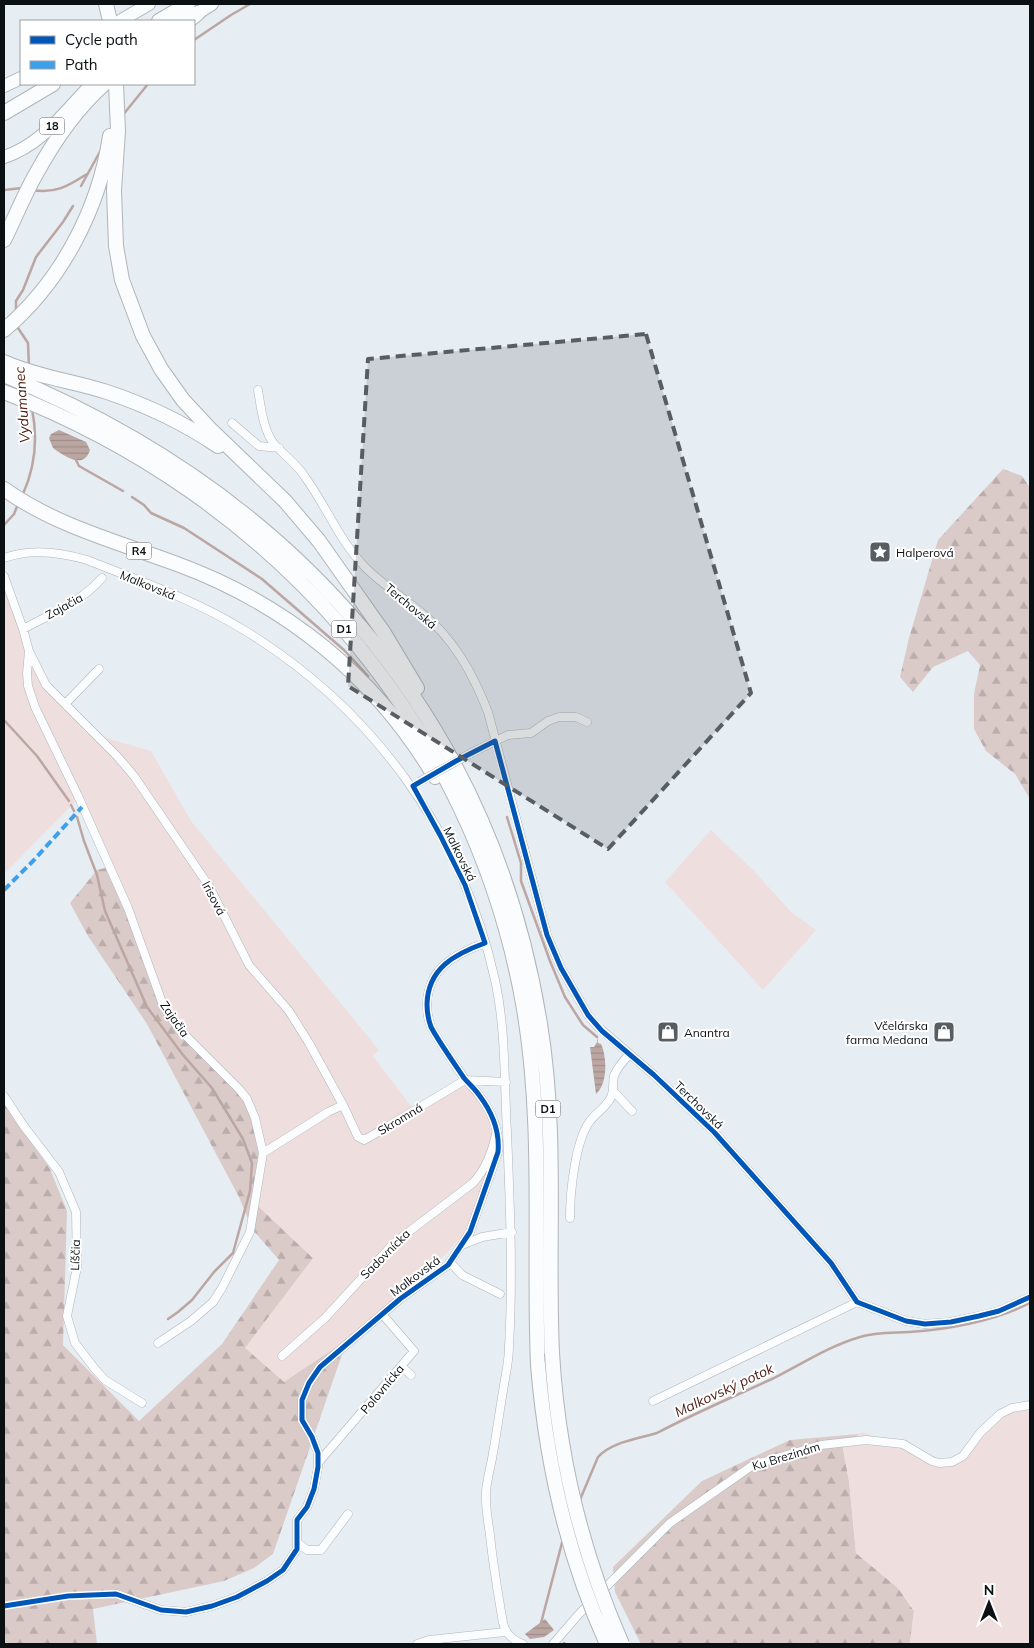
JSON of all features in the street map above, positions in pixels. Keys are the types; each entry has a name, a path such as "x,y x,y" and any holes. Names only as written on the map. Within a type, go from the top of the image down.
{"highway":[{"path":"106,4 110,20"},
{"path":"163,20 191,13"},
{"path":"4,113 51,85"},
{"path":"4,240 35,175 66,127 82,106 103,85"},
{"path":"116,85 118,131 114,214 117,260 143,336 161,369 183,400 304,522 345,576 384,633 428,706 441,741"},
{"path":"4,330 27,308 54,274 83,225 101,178 116,104"},
{"path":"4,362 42,375 107,392 150,408 211,440 252,470"},
{"name":"D1","path":"4,375 100,420 175,464 250,518 305,566 339,601 370,638 417,701 441,741 477,810 501,870 527,954 544,1058 548,1099 552,1353 560,1437 573,1503 596,1582 622,1644"},
{"name":"D1","path":"4,392 43,408 100,436 172,478 224,514 256,540 320,602 354,640 385,680 440,766 467,822 483,860 506,928 516,971 529,1045 536,1137 538,1365 547,1446 563,1518 584,1589 607,1644"},
{"name":"R4","path":"6,492 73,527 213,578 249,596 292,622 346,664 383,704 417,748 444,791 467,822"}],"main road":[{"path":"122,20 149,4"},
{"path":"180,20 212,4"},
{"path":"4,86 20,78"},
{"name":"18","path":"4,157 19,152 43,136 91,85"}],"street":[{"name":"Terchovská","path":"258,390 264,421 269,435 279,448 300,468 314,488 328,517 344,542 366,568 424,614 446,636 458,651 478,686 488,712 547,935 561,968 588,1015 602,1032 654,1075 714,1132 831,1263 857,1302"},
{"path":"232,423 258,446 279,448"},
{"name":"Malkovská","path":"4,558 22,553 36,552 71,555 195,604 228,621 290,661 338,700 416,784 465,885 485,942 495,982 506,1082 512,1232 509,1352 486,1491 494,1566 505,1632"},
{"name":"Zajačia","path":"4,576 23,629 28,651 28,686 35,707 128,908 163,1005 179,1029 247,1099 255,1118 263,1153 250,1232 222,1288 213,1302 191,1321 158,1343"},
{"name":"Zajačia","path":"23,629 80,599 102,578"},
{"name":"Irisová","path":"28,651 46,684 117,756 134,776 209,886 249,964 289,1011 343,1105"},
{"path":"65,704 99,668"},
{"path":"416,784 495,740 508,735 531,733 548,721 559,717 576,717 587,722"},
{"name":"Malkovská","path":"116,1594 161,1610 186,1612 212,1606 237,1597 267,1581 283,1570 297,1549 297,1520 307,1507 314,1489 318,1463 318,1453 302,1420 302,1400 309,1383 320,1367 382,1314 448,1265 470,1232 498,1152 497,1128 492,1114 465,1080 431,1026 427,1013 427,993 431,981 443,965 463,951 485,942"},
{"path":"570,1218 571,1184 583,1133 590,1120 604,1107 614,1092 614,1076 620,1065 630,1055"},
{"path":"465,1080 506,1082"},
{"name":"Skromná","path":"343,1105 358,1137 364,1140 465,1080"},
{"path":"614,1092 632,1111"},
{"name":"Líščia","path":"4,1096 23,1125 59,1172 76,1212 76,1268 67,1316 75,1343 105,1380 142,1403"},
{"path":"263,1153 328,1112 343,1105"},
{"name":"Sadovnícka","path":"282,1356 325,1318 394,1243 473,1183 486,1165 497,1128"},
{"path":"462,1245 482,1236 512,1232"},
{"path":"450,1262 462,1275 500,1294"},
{"path":"653,1401 857,1302 906,1321 925,1324 951,1322 999,1311 1030,1297"},
{"name":"Poľovnícka","path":"318,1463 414,1351 382,1314"},
{"path":"401,1366 411,1375"},
{"name":"Ku Brezinám","path":"553,1644 579,1614 665,1528 753,1464 820,1445 866,1440 903,1444 932,1461 939,1463 952,1462 963,1456 980,1433 1000,1414 1012,1408 1030,1404"},
{"path":"298,1543 307,1550 321,1550 348,1514"},
{"path":"417,1644 429,1640 505,1632 515,1641 523,1644"}],"highlighted area":[{"path":"646,334 751,693 608,849 348,686 368,359"}],"green space":[{"path":"1003,469 1022,476 1030,488 1030,799 1015,774 986,751 974,729 974,694 980,665 968,651 933,667 913,692 900,677 909,638 938,540"},
{"path":"109,867 248,1102 261,1141 258,1206 313,1258 347,1340 273,1554 254,1568 224,1581 93,1609 97,1644 4,1644 4,1103 50,1169 67,1211 63,1345 139,1421 222,1344 279,1260 252,1229 239,1197 147,1024 88,936 70,903 97,870"},
{"path":"859,1434 843,1449 849,1481 856,1553 898,1588 914,1611 910,1644 641,1644 615,1592 613,1567 702,1481 790,1440"}],"shaded area":[{"path":"59,430 86,442 90,450 87,456 83,459 73,460 53,448 49,438 51,434"},
{"path":"4,586 21,631 50,685 85,732 151,751 191,821 379,1050 373,1056 413,1109 454,1084 460,1077 485,1103 498,1145 469,1228 427,1275 347,1340 284,1382 245,1348 313,1258 258,1206 261,1141 249,1102 158,1001 148,961 79,798 4,874"},
{"path":"711,830 754,871 791,912 816,930 763,990 665,882"},
{"path":"597,1037 598,1043 601,1044 603,1049 605,1070 603,1084 596,1094 590,1047 594,1047"},
{"path":"1030,1406 1030,1644 910,1644 914,1610 898,1588 856,1553 849,1481 843,1448 862,1432 951,1463 1002,1413"},
{"path":"545,1619 554,1630 544,1637 530,1639 525,1634"}],"waterway":[{"name":"Vydumanec","path":"195,39 250,4"},
{"name":"Vydumanec","path":"122,116 147,85"},
{"name":"Vydumanec","path":"81,186 102,148"},
{"path":"32,190 55,190 87,174"},
{"path":"4,190 22,188"},
{"name":"Vydumanec","path":"16,313 16,301 23,290 36,257 73,206"},
{"name":"Vydumanec","path":"17,323 18,328 28,343 29,367"},
{"name":"Vydumanec","path":"23,494 33,463 35,431 32,409"},
{"path":"76,460 79,466 123,491"},
{"path":"132,497 144,505 151,513 184,528 262,579 344,650 368,676"},
{"name":"Vydumanec","path":"4,525 14,514 18,504"},
{"path":"4,720 37,756 69,801"},
{"path":"71,805 74,811"},
{"path":"77,817 97,875 105,911 147,1007 183,1055 212,1088 243,1139 252,1163 250,1191 233,1253 214,1272 192,1300 168,1319"},
{"path":"507,817 521,863 521,881 550,961 565,997 583,1025 597,1037"},
{"name":"Malkovský potok","path":"579,1502 598,1457 603,1452 617,1444 657,1433 774,1378 837,1345 872,1334 925,1331 971,1324 1016,1310 1030,1303"},
{"name":"Malkovský potok","path":"541,1623 563,1539"}],"marked path":[{"path":"4,890 82,807"}],"cycle path":[{"path":"4,1606 68,1596 116,1594 161,1610 186,1612 212,1606 237,1597 267,1581 283,1570 297,1549 297,1520 307,1507 314,1489 318,1467 318,1453 312,1437 302,1420 302,1400 309,1383 320,1367 400,1299 448,1265 470,1232 498,1152 498,1136 484,1101 464,1078 442,1046 428,1018 427,1004 429,991 432,981 438,972 445,964 463,952 485,943 465,885 413,786 495,741 547,935 561,968 588,1015 602,1031 654,1075 714,1132 831,1263 857,1302 906,1321 925,1324 951,1322 999,1311 1030,1297"}],"place":[{"name":"Halperová","path":"880,552"},
{"name":"Anantra","path":"668,1032"},
{"name":"Včelárska farma Medana","path":"944,1032"}]}
